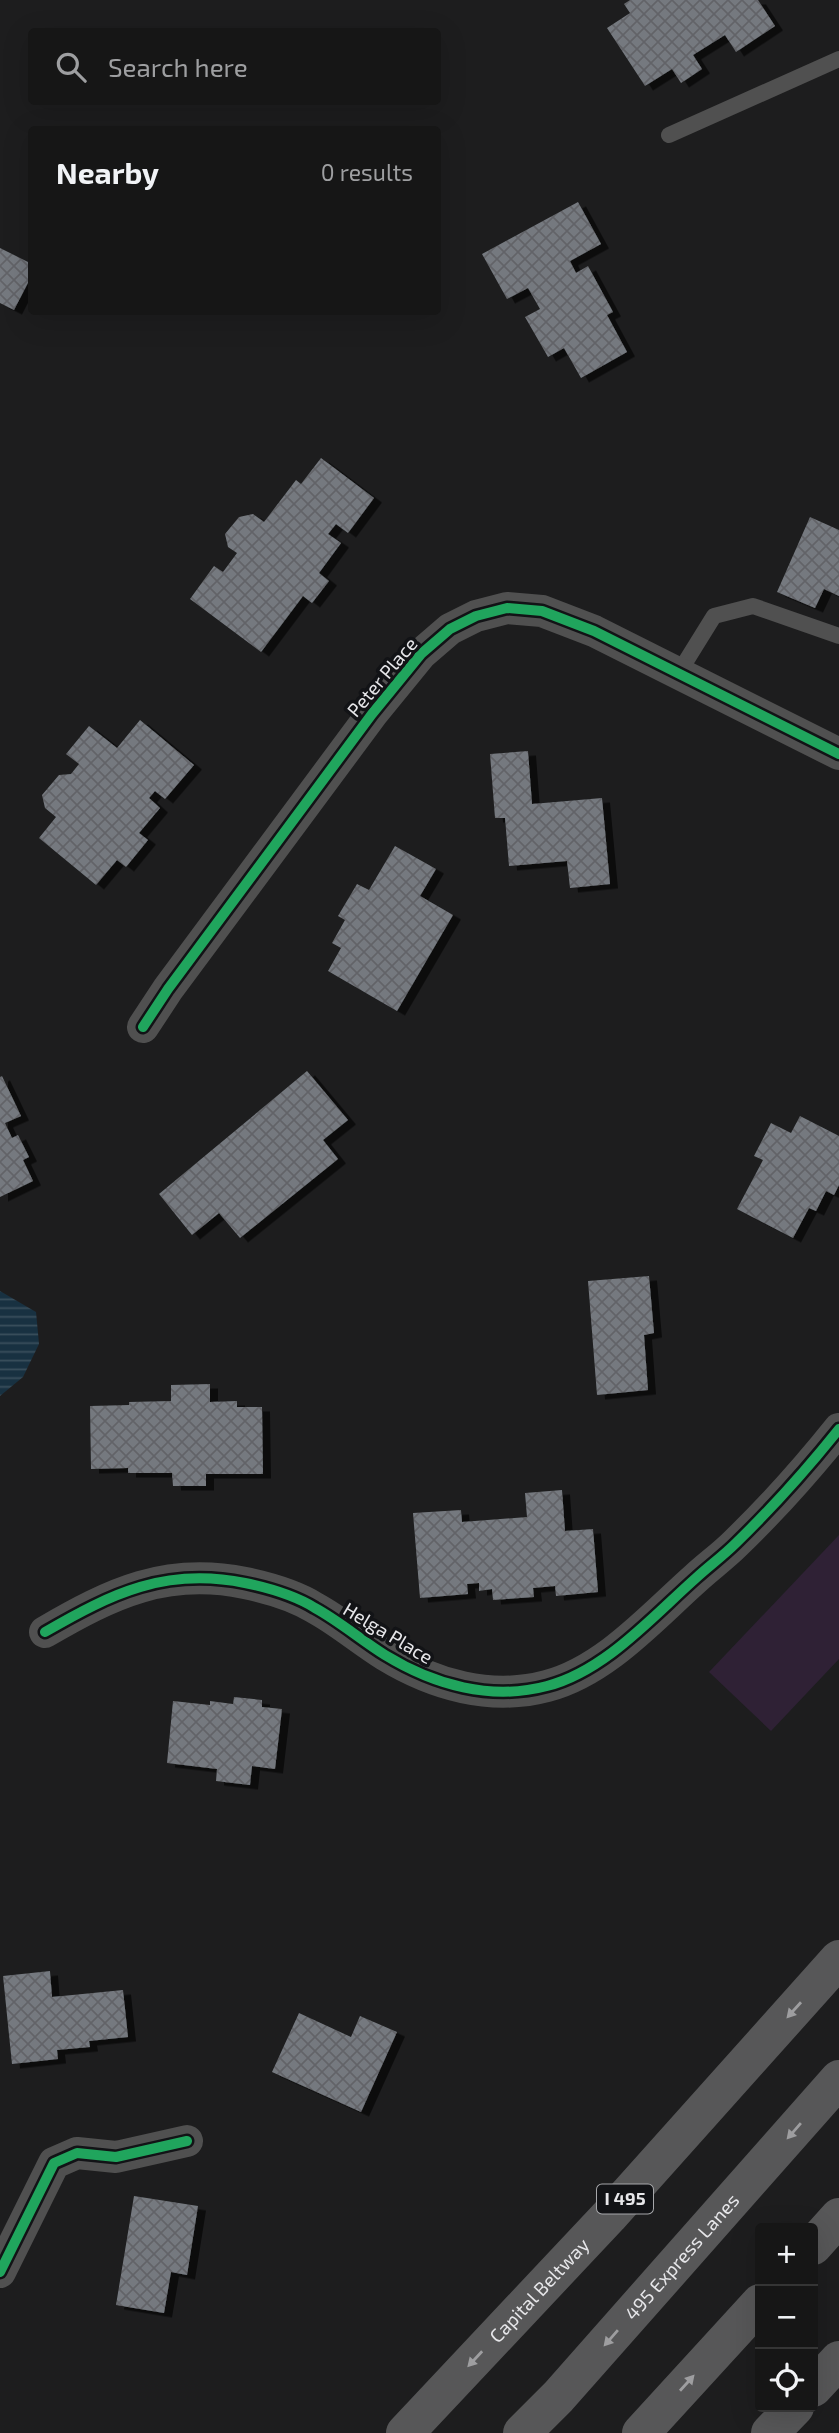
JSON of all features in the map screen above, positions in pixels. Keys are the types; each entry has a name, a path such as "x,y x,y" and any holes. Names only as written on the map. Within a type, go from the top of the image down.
{"highway":[{"name":"Capital Beltway","path":"405,2433 609,2216 839,1959"},
{"name":"495 Express Lanes","path":"522,2433 558,2397 839,2079"},
{"path":"818,2240 839,2217"},
{"path":"641,2433 755,2308"},
{"path":"818,2383 839,2360"},
{"path":"770,2433 790,2412"}],"street":[{"name":"Peter Place","path":"143,1027 168,989 372,714 421,654 450,629 476,616 507,608 542,611 594,631 839,754"},
{"name":"Helga Place","path":"45,1632 90,1606 137,1587 180,1577 224,1578 269,1588 314,1607 423,1677 464,1689 505,1692 547,1686 588,1671 668,1605 695,1578 735,1545 810,1465 839,1429"},
{"path":"0,2272 54,2163 78,2153 116,2157 187,2141"}],"lane":[{"path":"669,135 839,59"},
{"path":"678,674 714,616 753,606 839,636"}],"shaded area":[{"path":"839,1535 839,1659 771,1731 709,1672"}],"water":[{"path":"0,1291 36,1312 39,1344 23,1377 0,1396"}],"building":[{"path":"630,0 758,0 775,26 736,52 725,35 693,55 702,69 681,83 672,69 645,86 607,28 630,13 624,4"},
{"path":"578,202 601,244 570,261 576,273 588,266 613,312 607,315 627,352 581,378 564,348 548,357 525,317 540,309 528,288 507,299 482,254"},
{"path":"0,248 28,262 28,283 14,310 0,303"},
{"path":"321,458 374,498 348,533 336,524 328,534 341,543 319,573 329,581 312,603 303,596 261,652 190,599 214,566 223,572 237,553 228,547 225,534 239,517 253,514 264,522 296,480 301,484"},
{"path":"810,517 839,530 839,596 824,589 815,608 777,592"},
{"path":"140,720 194,765 165,799 155,791 149,798 160,808 139,833 148,840 126,867 117,860 96,885 39,838 56,817 45,808 42,795 59,775 71,774 79,764 66,754 89,726 117,748"},
{"path":"528,751 532,804 602,798 610,884 570,888 567,861 509,866 505,818 495,818 490,754"},
{"path":"395,846 436,869 420,896 453,915 397,1011 328,971 341,948 332,943 345,920 338,916 357,884 369,890"},
{"path":"307,1071 348,1120 323,1140 338,1159 240,1238 219,1213 192,1235 159,1194"},
{"path":"2,1076 21,1116 5,1123 12,1138 18,1135 29,1157 23,1160 33,1181 0,1197 0,1077"},
{"path":"800,1116 839,1136 839,1185 834,1195 826,1191 816,1211 809,1208 793,1238 737,1209 763,1160 754,1156 771,1123 791,1133"},
{"path":"649,1276 654,1333 644,1335 648,1390 597,1395 588,1281"},
{"path":"210,1384 210,1402 237,1401 237,1407 262,1407 263,1474 206,1474 206,1486 173,1486 172,1473 128,1473 128,1468 91,1469 90,1406 171,1401 171,1385"},
{"path":"562,1490 565,1531 593,1529 598,1592 556,1596 555,1586 533,1588 534,1597 493,1600 492,1589 479,1591 479,1583 467,1584 468,1594 420,1598 413,1513 461,1510 462,1522 527,1517 525,1493"},
{"path":"234,1697 262,1700 262,1707 282,1709 275,1769 252,1766 250,1785 216,1781 217,1769 167,1763 173,1701 210,1705 210,1701 233,1704"},
{"path":"50,1971 52,1997 123,1990 128,2037 89,2041 90,2047 57,2050 58,2059 12,2064 3,1976"},
{"path":"299,2013 351,2037 360,2016 397,2032 361,2112 272,2072"},
{"path":"134,2196 198,2206 187,2275 171,2272 164,2313 116,2305"}],"cycle path":[{"path":"143,1027 168,989 372,714 421,654 450,629 476,616 507,608 542,611 594,631 839,754"},
{"path":"45,1632 93,1606 140,1587 190,1578 216,1579 263,1587 299,1599 404,1666 443,1682 484,1691 505,1692 547,1686 589,1668 627,1641 731,1548 789,1488 839,1429"},
{"path":"0,2272 54,2163 77,2153 116,2157 187,2141"}]}
